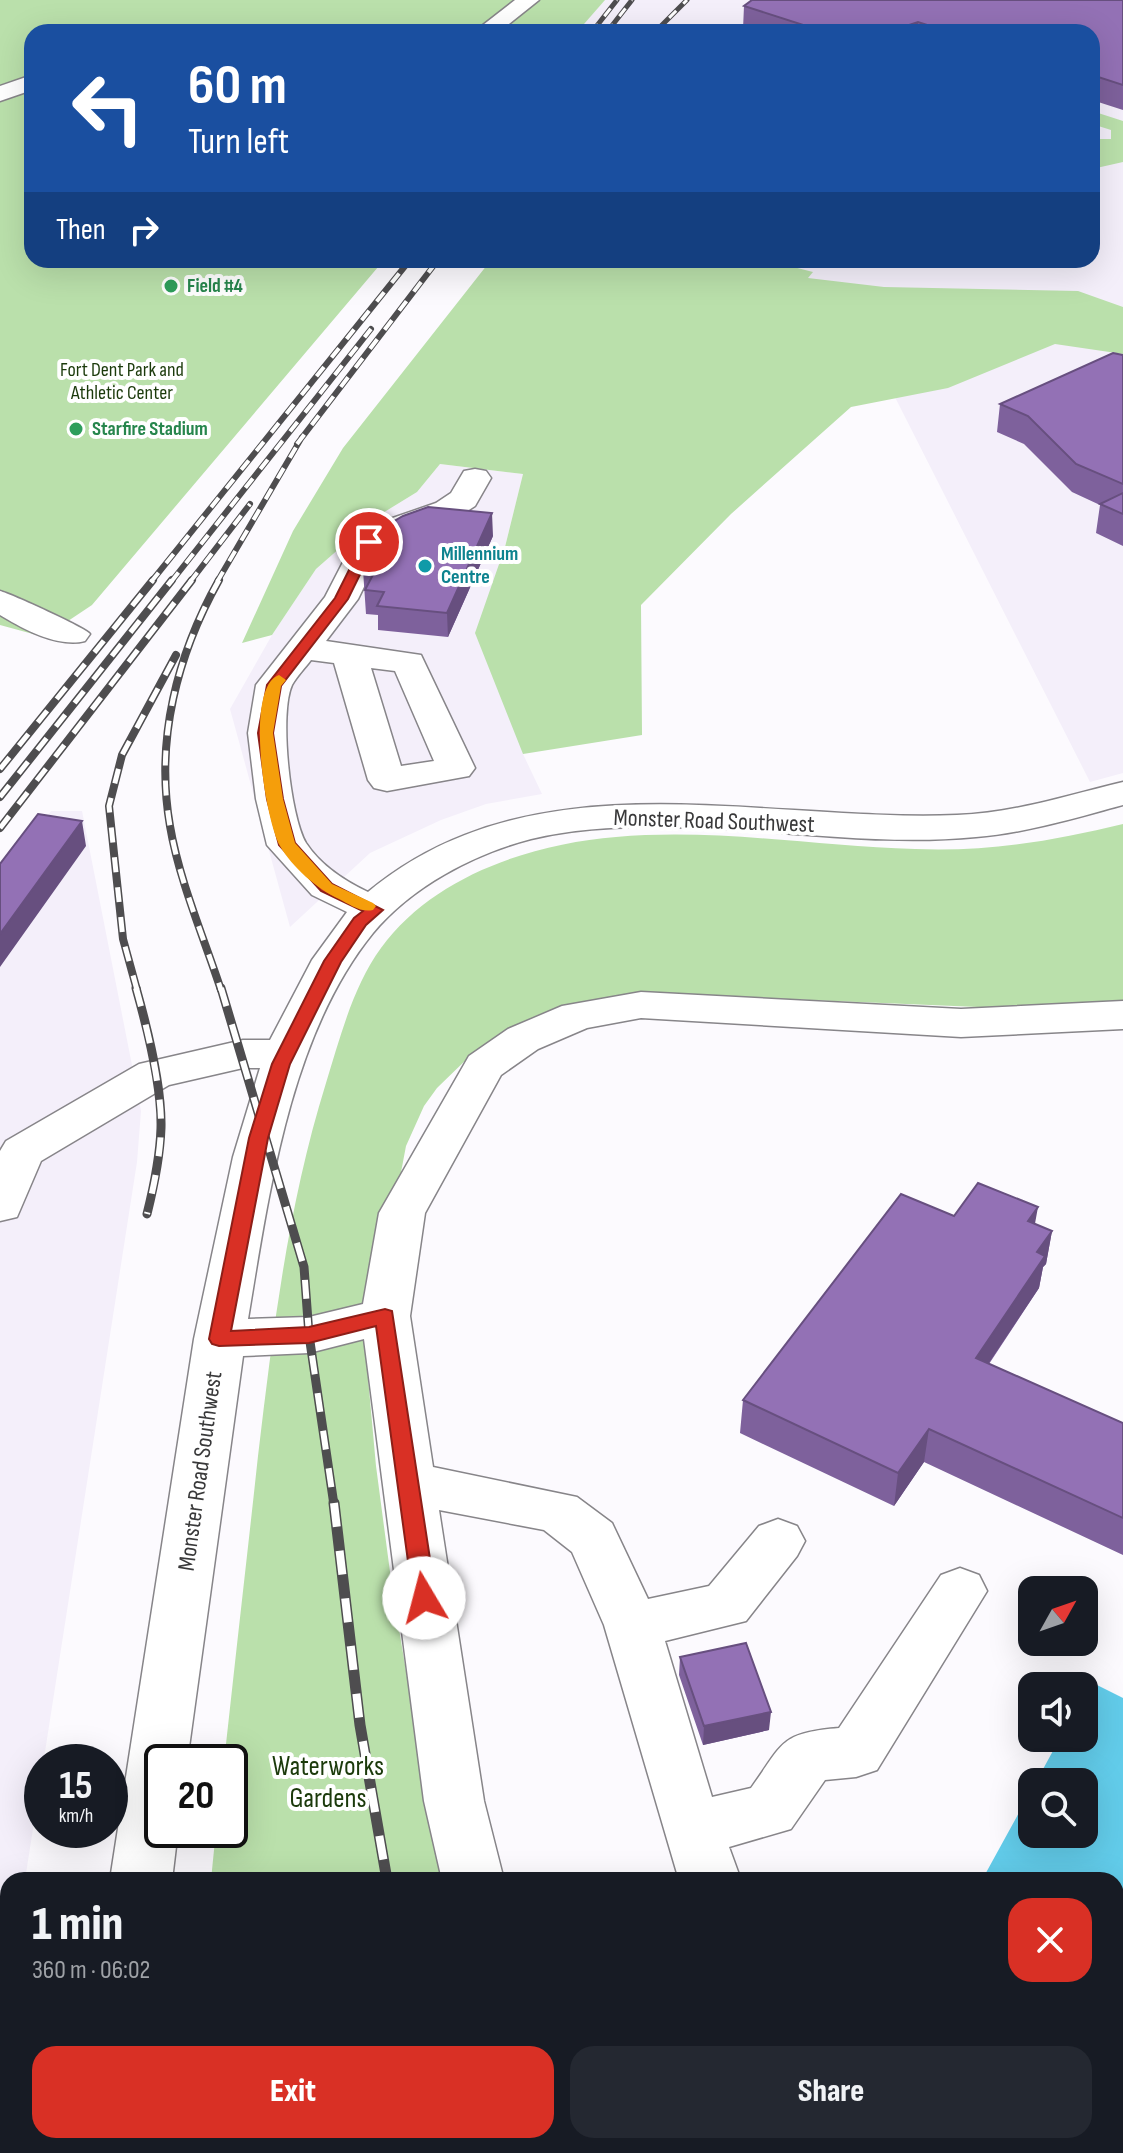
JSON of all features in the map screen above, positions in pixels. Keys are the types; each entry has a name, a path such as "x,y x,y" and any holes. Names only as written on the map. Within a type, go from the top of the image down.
{"street":[{"path":"496,24 528,0"},
{"path":"0,94 24,85"},
{"path":"375,910 326,887 287,845 275,799 266,733 274,685 341,599 369,542 392,529 447,510 464,499 475,478"},
{"path":"0,601 31,619 73,634"},
{"path":"303,649 349,655"},
{"name":"Monster Road Southwest","path":"142,1872 219,1339 258,1138 285,1054 333,961 360,922 434,864 491,838 554,823 648,815 890,827 959,827 1021,820 1123,793"},
{"path":"471,1872 454,1801 385,1316 402,1213 484,1066 523,1039 577,1016 641,1005 961,1023 1123,1015"},
{"path":"0,1205 11,1153 155,1074 243,1054 285,1054"},
{"path":"219,1339 309,1335 385,1316"},
{"path":"407,1483 558,1512 593,1538 632,1625 701,1855 770,1810 808,1756 856,1752 960,1591"},
{"path":"632,1625 726,1605 778,1541"}],"shaded area":[{"path":"598,0 1123,0 1123,773 1090,782 865,338 704,268 1100,268 1100,24 579,24"},
{"path":"440,464 523,474 505,547 523,754 542,794 486,804 441,820 370,853 290,927 230,709 272,635 316,569 373,519 417,492"},
{"path":"51,811 82,811 141,1111 137,1162 46,1744 24,1744 24,1848 30,1848 26,1872 0,1872 0,882"}],"green space":[{"name":"Fort Dent Park and Athletic Center","path":"0,0 605,0 584,24 24,24 24,268 377,268 92,605 44,637 0,625"},
{"path":"1100,114 1123,121 1123,162 1100,167 1100,139 1111,139 1111,130 1100,127"},
{"path":"485,268 797,268 813,272 808,278 884,287 1078,291 1123,307 1123,354 1055,344 948,388 851,407 731,514 641,605 642,735 523,754 475,633 505,547 523,474 440,464 417,492 373,519 316,569 272,635 242,643 293,531 343,448"},
{"name":"Waterworks Gardens","path":"1123,824 1123,1000 1002,1008 665,994 471,1055 437,1088 424,1106 406,1146 366,1356 392,1587 414,1719 445,1872 212,1872 214,1848 248,1848 248,1744 226,1744 264,1409 292,1221 313,1129 348,1013 381,948 428,901 456,883 518,856 584,841 691,835 878,847 968,849 1046,840"}],"water":[{"path":"1098,1686 1123,1698 1123,1872 986,1872 1018,1814 1018,1848 1098,1848 1098,1768 1044,1768 1052,1752 1098,1752"}],"building":[{"path":"752,0 1123,0 1123,85 1100,78 1100,24 800,24 744,6"},
{"path":"1113,353 1123,355 1123,484 1076,464 1028,416 1000,404"},
{"path":"1123,493 1123,514 1100,504"},
{"name":"Millennium Centre","path":"428,507 492,513 447,613 377,606 384,592 365,590 374,573 363,570 384,527"},
{"path":"38,814 82,821 0,934 0,864"},
{"path":"978,1183 1038,1207 1028,1221 1052,1231 1037,1252 1045,1256 976,1358 1123,1423 1123,1518 929,1429 898,1473 743,1400 901,1194 954,1216"},
{"path":"746,1643 771,1712 704,1726 680,1657"}],"railway":[{"path":"598,24 617,0"},
{"path":"613,24 632,0"},
{"path":"663,24 687,0"},
{"path":"151,582 404,268"},
{"path":"301,439 432,268"},
{"path":"171,582 371,329"},
{"path":"217,582 301,439"},
{"path":"297,444 301,439"},
{"path":"190,582 250,504"},
{"path":"0,769 153,580"},
{"path":"0,797 172,580"},
{"path":"0,828 192,580"},
{"path":"219,580 181,668 173,699 165,762 166,794 174,846 221,990"},
{"path":"137,990 123,939 109,806 122,755 176,655"},
{"path":"136,988 153,1058 161,1112 158,1161 147,1214"},
{"path":"221,988 304,1267 309,1335 334,1505"},
{"path":"334,1503 360,1725 386,1872"}],"slow traffic":[{"path":"279,680 274,685 266,733 275,799 287,845 326,887 367,906"}],"place":[{"name":"Field #4","path":"171,286"},
{"name":"Starfire Stadium","path":"76,429"},
{"name":"Millennium Centre","path":"425,566"}],"route":[{"path":"369,542 341,599 274,685 266,733 275,799 287,845 326,887 375,910 360,922 333,961 281,1064 258,1138 219,1339 309,1335 385,1316 424,1598"}]}
